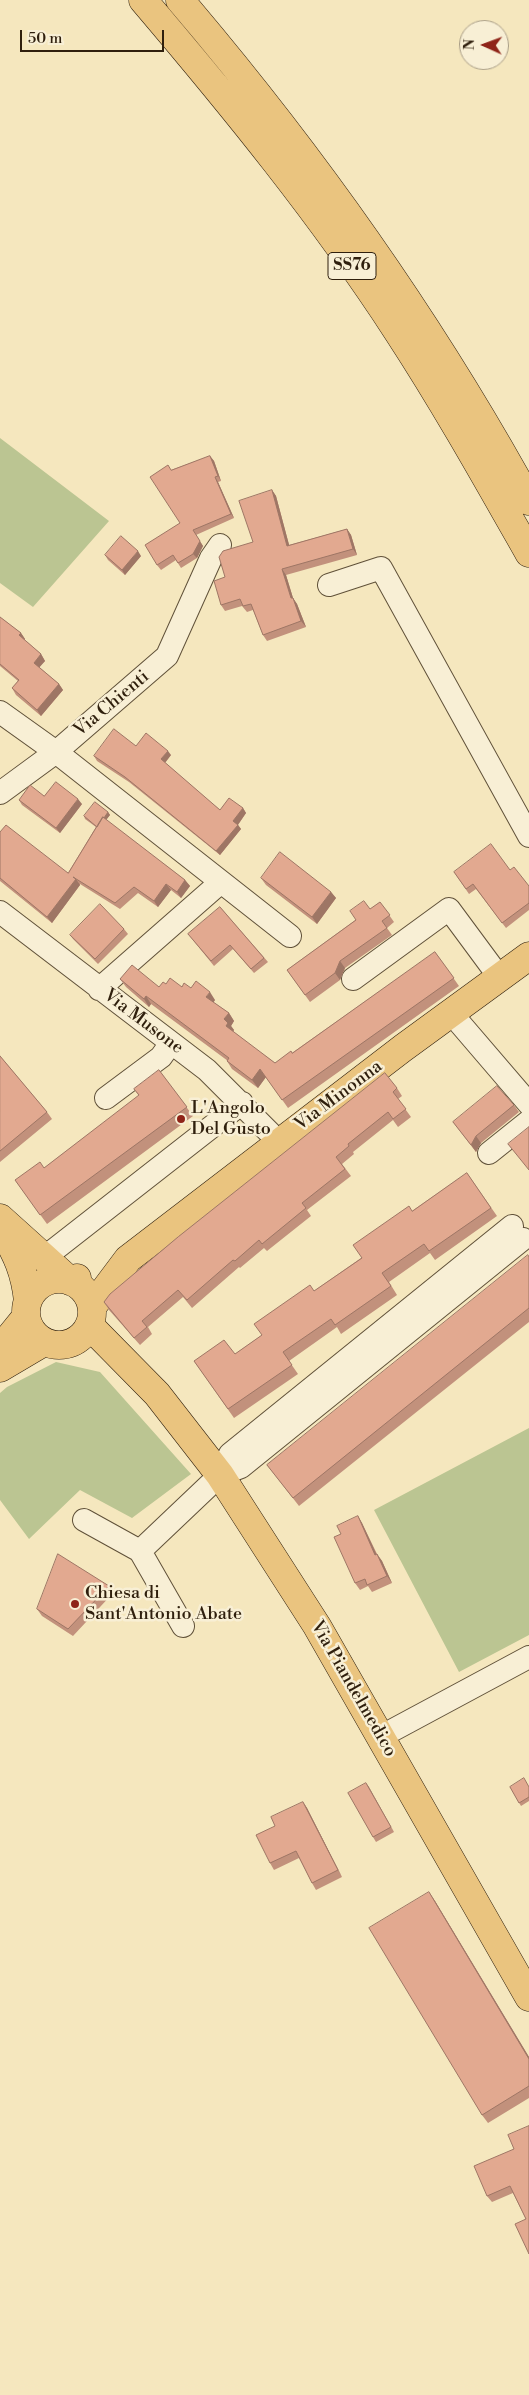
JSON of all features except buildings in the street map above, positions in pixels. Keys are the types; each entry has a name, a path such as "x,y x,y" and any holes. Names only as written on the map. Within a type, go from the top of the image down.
{"main road":[{"path":"126,0 164,38 319,219"},
{"name":"SS76","path":"142,0 215,85 319,219 398,332 477,460 529,553"},
{"name":"SS76","path":"180,0 241,72 417,315 498,445 529,501"},
{"name":"Via Minonna","path":"0,1349 27,1309 32,1294 45,1282 53,1279 70,1281 128,1259 278,1142 529,956"},
{"path":"0,1218 70,1281 85,1291 91,1317"},
{"path":"0,1226 20,1258 26,1284 30,1327 36,1336 57,1344"},
{"name":"Via Minonna","path":"0,1368 57,1344 78,1340 128,1259"},
{"name":"Via Piandelmedico","path":"91,1317 157,1394 220,1475 317,1626 529,1997"},
{"name":"Via Piandelmedico","path":"57,1344 109,1363 157,1394"}],"street":[{"name":"Via Chienti","path":"0,793 56,752 168,656 211,558 220,545"},
{"path":"329,585 380,568 529,836"},
{"path":"0,712 56,752 290,936"},
{"path":"99,989 221,882"},
{"path":"353,979 449,909 500,978"},
{"name":"Via Musone","path":"0,912 207,1070 242,1103 278,1142"},
{"path":"451,1013 529,1104"},
{"path":"106,1098 161,1056 171,1043"},
{"path":"45,1257 242,1103"},
{"path":"489,1153 529,1121"},
{"path":"140,1551 220,1475 241,1467 518,1233"},
{"path":"84,1520 140,1551 183,1626"},
{"path":"380,1737 529,1657"}],"green space":[{"path":"0,438 109,521 33,607 0,583"},
{"path":"56,1362 100,1372 191,1474 132,1518 80,1490 29,1539 0,1500 0,1393 7,1387"},
{"path":"529,1428 529,1635 459,1672 374,1510"}],"place":[{"name":"L'Angolo Del Gusto","path":"181,1119"},
{"name":"Chiesa di Sant'Antonio Abate","path":"75,1604"}]}
